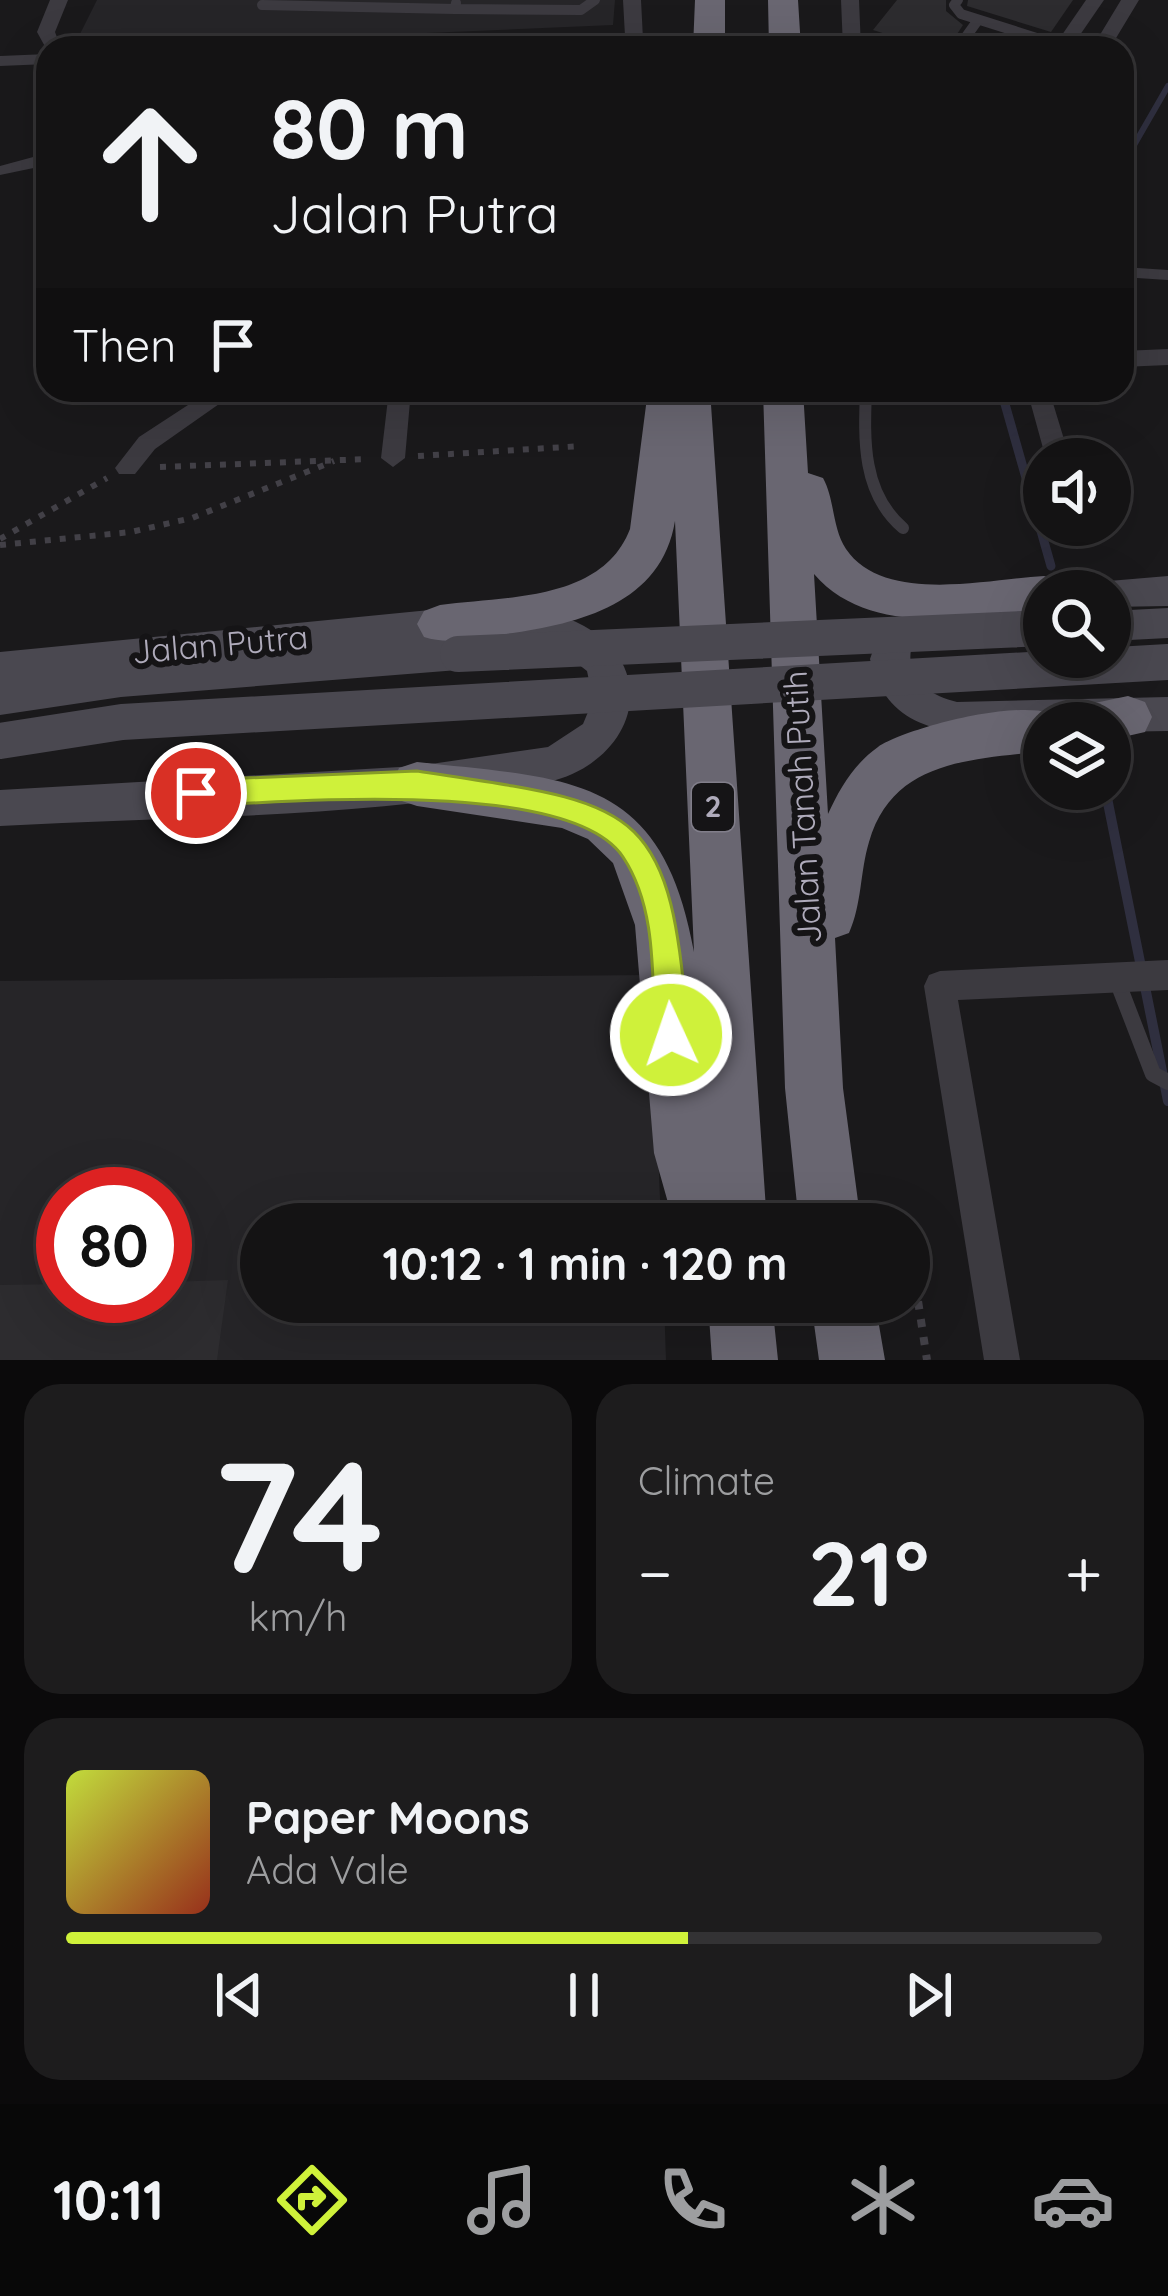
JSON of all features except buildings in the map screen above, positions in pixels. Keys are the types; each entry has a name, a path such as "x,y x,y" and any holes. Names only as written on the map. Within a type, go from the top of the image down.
{"highway":[{"path":"679,36 682,0"},
{"path":"709,36 710,0"},
{"path":"783,1 784,36"},
{"path":"440,624 589,598 620,583 643,560 652,530 667,402"},
{"name":"2","path":"691,402 735,1203"},
{"name":"2","path":"699,542 712,484 715,402"},
{"name":"Jalan Tanah Putih","path":"785,402 814,1088 828,1203"},
{"path":"788,402 817,532 834,568 877,594 906,599 1023,597"},
{"path":"814,1088 834,863 850,816 869,788 923,748 1023,733"},
{"path":"417,784 512,796 589,815 620,832 642,859 665,937 684,1160 698,1203"},
{"path":"846,1323 852,1360"}],"main road":[{"path":"1131,592 1168,591"},
{"path":"1023,602 915,626 891,649 891,670 899,686 921,706 957,719 1023,719"},
{"path":"1131,625 1168,623"},
{"name":"Jalan Putra","path":"0,668 440,624 542,628 567,634 605,665 613,700 599,735 568,759 417,784"},
{"path":"0,699 121,681 458,654 1023,629"},
{"path":"0,741 122,722 1168,662"},
{"path":"0,808 417,784"}],"street":[{"path":"48,36 58,0"},
{"path":"632,0 638,36"},
{"path":"850,0 852,36"},
{"path":"1072,36 1095,0"},
{"path":"1108,36 1130,0"},
{"path":"0,62 36,59"},
{"path":"6,171 36,162"},
{"path":"1134,358 1168,357"},
{"path":"127,469 147,443 210,402"},
{"path":"393,458 399,402"},
{"path":"1041,402 1052,438"},
{"path":"1002,1360 940,986 1168,975"}],"lane":[{"path":"262,4 456,4 581,10 595,0"},
{"path":"958,0 954,5 961,14 1027,36"},
{"path":"967,36 978,20"},
{"path":"1134,273 1168,274"},
{"path":"867,402 875,500 885,517 903,528"},
{"path":"1120,977 1161,1078"}],"path":[{"path":"0,542 127,469 582,446"},
{"path":"0,542 131,532 193,518 337,460"},
{"path":"921,1323 927,1360"}],"shaded area":[{"path":"97,0 615,0 613,25 355,36 79,36"},
{"path":"651,975 660,1203 240,1203 240,1323 665,1323 666,1360 0,1360 0,981"}],"waterway":[{"path":"1134,145 1168,86"},
{"path":"1004,402 1051,566"},
{"path":"1109,810 1168,1101"}],"route":[{"path":"196,793 417,784 512,796 605,822 632,844 655,891 665,937 671,1035"}]}
